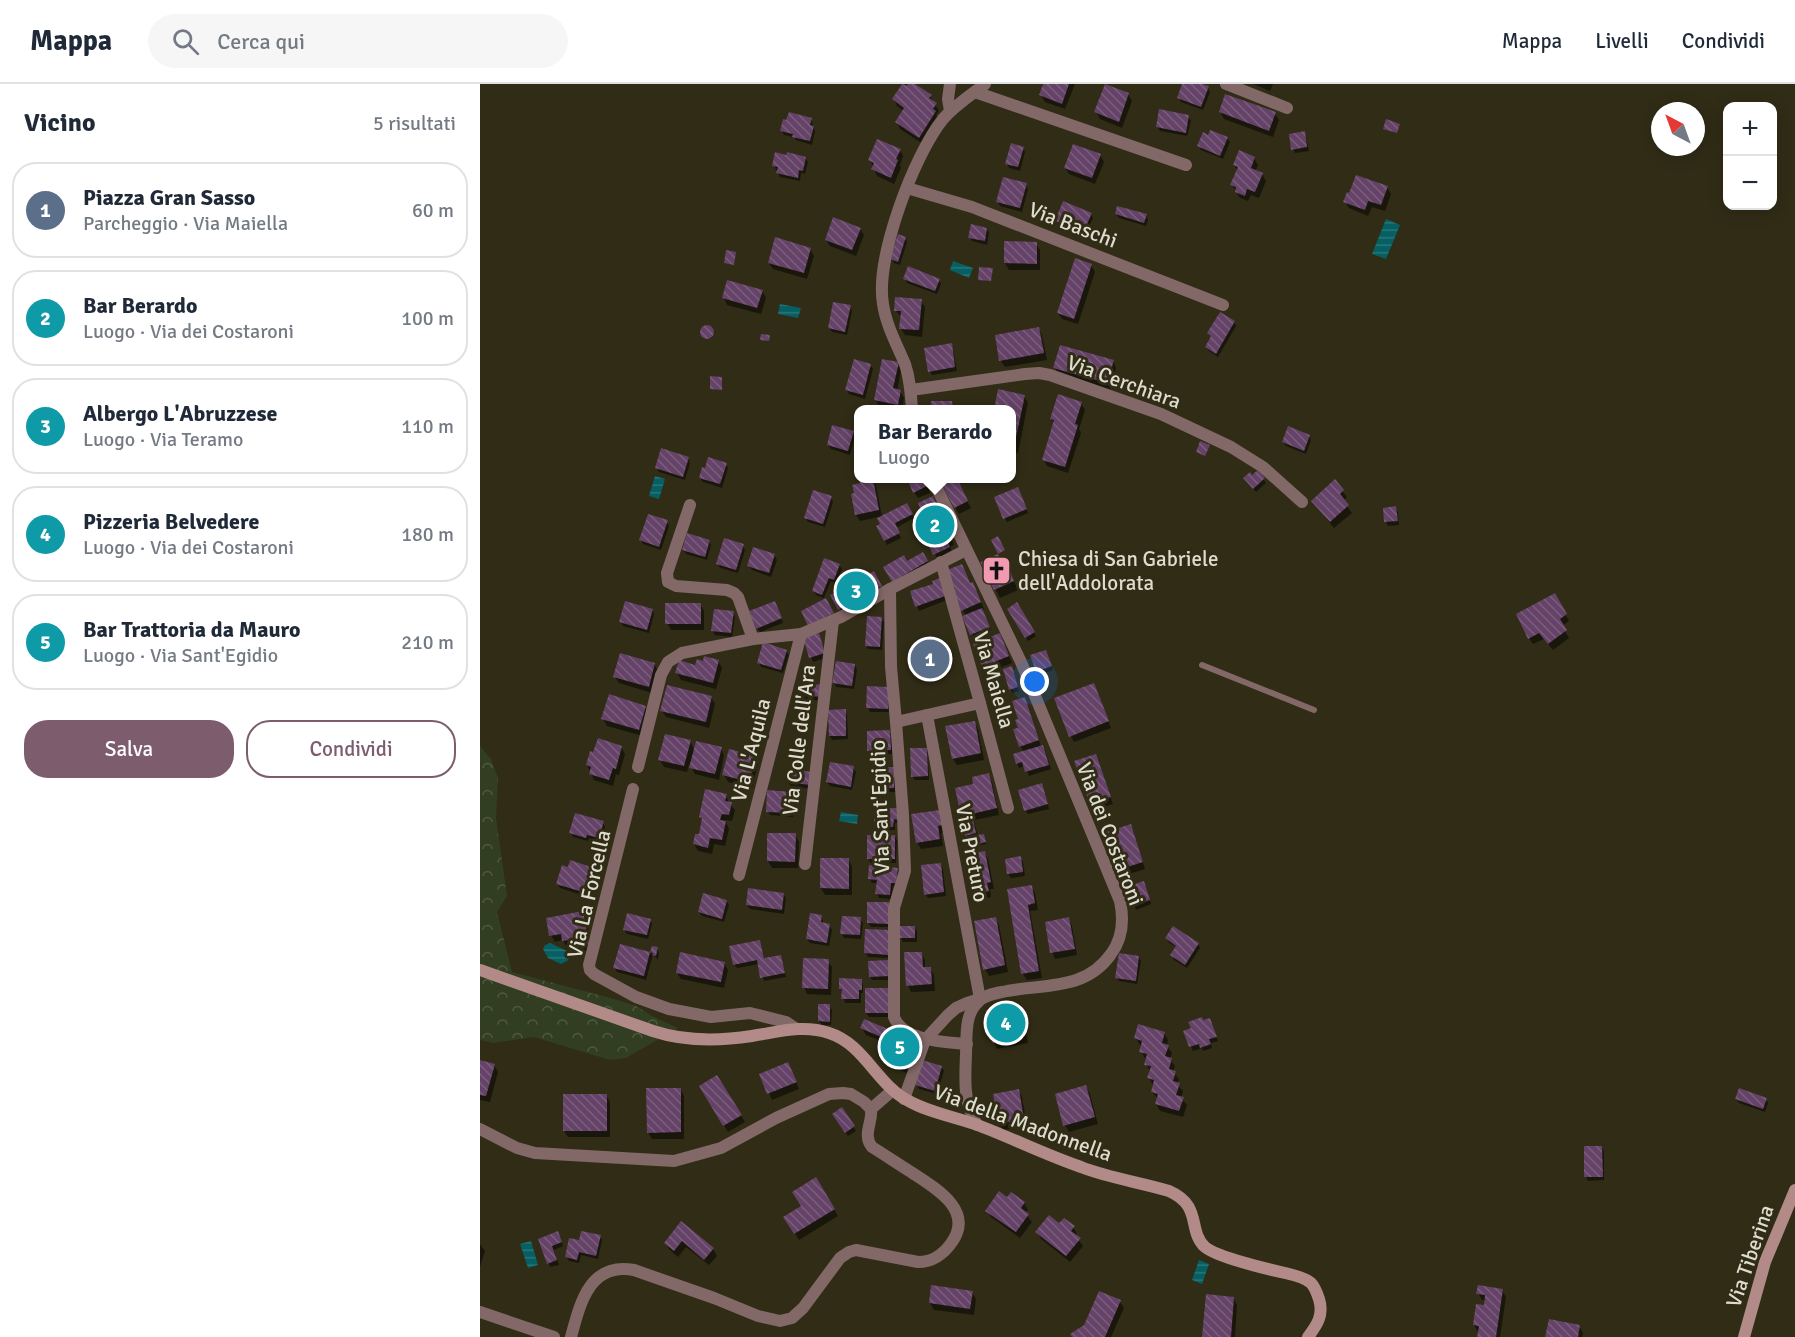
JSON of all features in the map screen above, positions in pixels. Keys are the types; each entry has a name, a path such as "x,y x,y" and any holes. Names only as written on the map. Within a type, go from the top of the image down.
{"main road":[{"name":"Via della Madonnella","path":"480,970 681,1039 729,1039 795,1028 828,1032 854,1046 893,1090 904,1099 977,1125 1081,1168 1179,1196 1191,1210 1199,1237 1208,1249 1298,1276 1311,1284 1317,1291 1321,1312 1318,1322 1308,1337"},
{"name":"Via Tiberina","path":"1744,1337 1765,1262 1795,1190"}],"street":[{"path":"1226,84 1287,108"},
{"path":"947,86 950,111"},
{"path":"912,405 911,390 904,362 883,306 883,270 889,238 908,188 929,141 950,111 980,88 1186,165"},
{"name":"Via Baschi","path":"908,188 972,207 1223,305"},
{"name":"Via Cerchiara","path":"911,390 1025,374 1050,375 1161,414 1231,447 1263,467 1302,502"},
{"name":"Via dei Costaroni","path":"934,483 1027,675 1120,901 1122,914 1122,927 1114,951 1089,975 1070,982 998,993 980,999"},
{"path":"690,505 667,573 668,582 676,586 727,590 734,593 738,597 753,639"},
{"path":"638,767 660,680 668,662 677,655 753,639 801,634 833,621 966,550"},
{"name":"Via Maiella","path":"941,562 1008,808"},
{"name":"Via Sant'Egidio","path":"890,589 891,668 903,815 905,871 894,908 894,1015 900,1027 925,1040"},
{"name":"Via Colle dell'Ara","path":"805,864 833,621"},
{"name":"Via L'Aquila","path":"739,875 801,634"},
{"path":"896,722 980,703"},
{"name":"Via Preturo","path":"927,715 980,999"},
{"name":"Via La Forcella","path":"633,789 589,965 590,970 636,997 669,1009 711,1017 750,1013 786,1022 795,1028"},
{"path":"904,1099 925,1040 952,1011 980,999"},
{"path":"977,1125 965,1095 969,1017 973,1007 980,999"},
{"path":"925,1040 967,1044"},
{"path":"871,1109 893,1090"},
{"path":"480,1129 517,1148 535,1153 674,1161 721,1148 776,1118 829,1094 851,1094 871,1109 872,1118 866,1136 870,1145 940,1191 954,1207 958,1216 957,1231 953,1242 939,1256 918,1263 864,1251 849,1252 840,1258 803,1308 792,1318 780,1321 758,1316 634,1270 613,1271 599,1277 586,1291 571,1337"},
{"path":"480,1312 554,1337"}],"lane":[{"path":"1202,665 1314,710"}],"green space":[{"path":"480,746 491,759 498,778 496,818 507,896 497,912 512,972 636,1006 678,1028 626,1058 610,1060 534,1037 493,1043 480,1040"}],"water":[{"path":"1386,219 1400,225 1386,259 1372,254"},
{"path":"953,261 973,268 969,278 950,270"},
{"path":"780,304 801,308 798,318 778,314"},
{"path":"655,476 665,479 659,499 649,496"},
{"path":"841,812 858,815 857,824 839,821"},
{"path":"550,943 569,952 571,956 567,961 561,964 548,958 543,949"},
{"path":"531,1241 538,1265 528,1268 520,1244"},
{"path":"1199,1260 1209,1264 1202,1284 1192,1280"}],"building":[{"path":"902,84 907,86 915,84 932,95 929,98 937,103 933,109 936,111 919,138 895,122 904,108 892,99"},
{"path":"1043,84 1069,84 1062,104 1039,95"},
{"path":"1105,84 1129,93 1119,122 1094,112"},
{"path":"1182,84 1209,86 1201,107 1177,98"},
{"path":"1225,94 1276,112 1269,131 1219,112"},
{"path":"1159,109 1189,115 1186,133 1156,127"},
{"path":"789,112 812,118 810,125 814,126 810,141 792,137 793,134 780,131 783,119 786,120"},
{"path":"1386,119 1400,124 1397,133 1383,129"},
{"path":"1210,130 1228,137 1220,156 1197,146 1203,132 1208,135"},
{"path":"1305,131 1307,147 1291,150 1289,134"},
{"path":"877,139 901,149 891,178 871,169 874,163 868,160"},
{"path":"1011,143 1024,147 1018,167 1005,164"},
{"path":"1073,144 1101,154 1092,178 1064,168"},
{"path":"1239,150 1255,157 1251,168 1263,173 1255,192 1247,189 1245,196 1235,192 1236,187 1230,185 1238,167 1233,165"},
{"path":"775,152 786,155 787,152 806,157 803,171 799,170 798,178 776,173 778,167 772,166"},
{"path":"1356,175 1388,186 1381,205 1368,201 1365,210 1343,202"},
{"path":"1003,177 1027,183 1020,208 996,202"},
{"path":"1063,201 1092,213 1083,233 1055,221"},
{"path":"1117,206 1147,214 1144,223 1115,214"},
{"path":"833,217 861,228 852,250 825,240"},
{"path":"971,224 987,228 985,241 968,238"},
{"path":"898,234 906,237 898,262 890,259"},
{"path":"775,237 811,248 804,273 768,263"},
{"path":"1004,241 1037,242 1037,264 1004,263"},
{"path":"726,250 736,252 734,265 724,263"},
{"path":"1075,258 1092,264 1074,319 1057,313"},
{"path":"908,266 940,279 935,291 903,279"},
{"path":"979,267 993,268 991,281 978,280"},
{"path":"727,280 763,290 757,308 722,298"},
{"path":"895,297 922,299 919,330 899,329 901,311 894,311"},
{"path":"833,302 851,305 845,332 828,328"},
{"path":"1220,312 1235,321 1216,354 1205,347 1211,336 1207,333"},
{"path":"704,325 710,325 714,332 710,339 704,339 700,335 700,329"},
{"path":"1039,327 1044,353 999,361 995,335"},
{"path":"761,334 770,335 769,341 760,340"},
{"path":"952,343 955,367 928,372 924,348"},
{"path":"1060,345 1114,360 1107,383 1053,368"},
{"path":"854,359 871,364 863,395 845,390"},
{"path":"882,359 899,362 893,388 901,390 898,405 874,400"},
{"path":"710,376 722,377 722,390 710,389"},
{"path":"998,389 1025,395 1016,438 1016,405 995,405"},
{"path":"1058,394 1082,402 1075,424 1078,425 1065,467 1042,460 1054,420 1050,419"},
{"path":"931,401 952,401 952,405 931,405"},
{"path":"832,425 854,431 848,451 827,445"},
{"path":"1288,426 1310,435 1304,451 1282,442"},
{"path":"1200,441 1210,445 1205,456 1196,452"},
{"path":"661,448 689,457 683,477 655,468"},
{"path":"708,457 727,463 720,484 699,478"},
{"path":"1258,470 1265,478 1253,489 1243,478 1250,472 1252,475"},
{"path":"1335,479 1344,490 1340,494 1349,505 1330,522 1311,501"},
{"path":"874,483 879,510 855,515 851,494 854,493 852,485"},
{"path":"909,483 926,483 927,486 913,493"},
{"path":"941,483 959,483 968,501 954,508"},
{"path":"1018,487 1027,509 1003,519 994,497"},
{"path":"813,490 832,496 823,524 804,518"},
{"path":"933,496 952,538 947,540 950,547 933,555 921,527 927,524 918,503"},
{"path":"907,503 913,514 895,523 900,533 884,541 876,526 880,524 877,518"},
{"path":"1396,506 1398,521 1384,522 1383,508"},
{"path":"648,514 668,520 659,547 639,540"},
{"path":"687,533 710,540 705,557 682,550"},
{"path":"998,536 1005,550 998,554 991,540"},
{"path":"724,538 744,544 736,570 716,564"},
{"path":"753,547 775,554 769,573 747,566"},
{"path":"923,552 928,561 892,582 883,567 904,555 907,561"},
{"name":"Chiesa di San Gabriele dell'Addolorata","path":"998,554 1002,562 1006,560 1014,581 994,590 980,562"},
{"path":"824,558 840,564 834,580 829,578 822,595 812,591"},
{"path":"962,564 981,602 961,611 947,570"},
{"path":"874,571 882,586 838,610 830,595"},
{"path":"940,578 945,596 915,607 910,591 933,584 932,581"},
{"path":"1555,593 1567,614 1560,619 1567,630 1548,644 1539,633 1528,639 1516,614"},
{"path":"826,598 834,613 808,626 801,611"},
{"path":"625,601 653,609 647,630 619,622"},
{"path":"775,601 782,618 756,629 749,611"},
{"path":"1017,602 1035,632 1025,638 1007,609"},
{"path":"665,603 701,603 701,624 665,624"},
{"path":"982,608 990,627 970,635 962,616"},
{"path":"714,609 734,611 731,633 711,631"},
{"path":"867,616 882,617 880,647 865,646"},
{"path":"819,633 825,653 809,658 803,637"},
{"path":"1000,633 1009,656 982,667 973,644"},
{"path":"763,642 787,650 781,670 757,663"},
{"path":"1046,650 1052,666 1036,672 1030,655"},
{"path":"620,653 655,663 649,687 613,677"},
{"path":"704,656 719,660 713,683 675,673 679,660 695,665 697,659 703,661"},
{"path":"836,661 855,664 852,686 832,683"},
{"path":"1012,666 1018,687 1009,690 1003,669"},
{"path":"804,683 822,685 821,697 802,695"},
{"path":"1045,683 1047,691 1039,693 1037,685"},
{"path":"1094,683 1109,721 1069,737 1054,698"},
{"path":"667,685 712,696 706,722 660,711"},
{"path":"867,686 888,687 888,709 866,708"},
{"path":"609,694 646,706 639,730 601,719"},
{"path":"1025,697 1039,740 1019,747 1013,729 1018,728 1015,720 1018,719 1012,701"},
{"path":"846,709 846,736 829,736 828,710"},
{"path":"975,721 981,753 952,759 945,726"},
{"path":"890,730 891,750 867,751 867,731"},
{"path":"665,734 691,740 684,766 658,760"},
{"path":"598,738 622,746 616,769 613,768 609,780 589,774 591,767 586,765 590,751 593,752"},
{"path":"696,741 722,747 715,774 689,768"},
{"path":"1043,745 1049,765 1025,772 1022,762 1016,764 1013,754"},
{"path":"910,748 927,748 928,776 911,777"},
{"path":"729,749 756,756 749,782 722,775"},
{"path":"1096,754 1111,797 1090,804 1074,761"},
{"path":"830,762 854,766 851,787 826,782"},
{"path":"873,767 894,767 894,788 873,789"},
{"path":"789,769 812,772 810,785 787,782"},
{"path":"989,773 997,808 972,814 976,833 965,836 955,788 973,784 972,777"},
{"path":"1042,783 1048,804 1024,811 1018,790"},
{"path":"705,789 727,794 725,801 732,802 729,815 722,814 720,820 726,821 722,840 710,838 708,848 693,844 695,834 699,834 702,818 699,817"},
{"path":"767,790 792,792 791,813 766,812"},
{"path":"874,808 898,808 898,820 894,819 893,827 874,826"},
{"path":"940,810 943,825 938,826 940,839 916,843 911,814"},
{"path":"575,813 604,821 599,838 587,835 586,838 569,833"},
{"path":"1131,824 1143,862 1118,870 1106,832"},
{"path":"767,833 796,833 795,862 767,861"},
{"path":"984,834 986,842 979,844 977,835"},
{"path":"867,835 895,835 895,859 867,859"},
{"path":"985,851 991,882 987,883 989,891 974,894 967,854"},
{"path":"1021,856 1023,872 1007,874 1005,859"},
{"path":"820,858 849,858 849,889 820,888"},
{"path":"570,860 594,868 586,893 556,884 562,865 568,867"},
{"path":"941,863 944,892 924,895 921,865"},
{"path":"869,865 898,868 896,883 891,883 890,895 875,894 877,880 868,879"},
{"path":"1144,881 1150,900 1132,906 1126,887"},
{"path":"1032,885 1035,903 1028,905 1039,971 1021,974 1007,889"},
{"path":"748,888 784,893 782,910 746,905"},
{"path":"703,893 727,900 722,919 698,912"},
{"path":"867,902 889,902 889,924 867,923"},
{"path":"583,911 589,944 571,947 569,940 562,941 561,934 549,936 546,918"},
{"path":"627,913 651,919 647,935 623,930"},
{"path":"810,913 822,915 821,922 830,924 827,943 806,939"},
{"path":"842,916 861,917 860,935 840,934"},
{"path":"996,917 1005,965 983,970 974,921"},
{"path":"1069,917 1075,949 1050,953 1045,922"},
{"path":"900,926 915,926 915,938 899,938"},
{"path":"1173,926 1199,943 1185,965 1170,955 1176,946 1165,938"},
{"path":"865,929 889,930 888,955 864,953"},
{"path":"760,940 764,958 781,955 785,973 760,978 757,960 733,965 729,946"},
{"path":"620,944 650,952 644,976 613,968"},
{"path":"652,946 658,947 656,956 650,952"},
{"path":"680,952 725,962 721,982 676,973"},
{"path":"904,952 922,952 923,967 931,967 932,984 906,986"},
{"path":"1119,953 1139,956 1136,981 1115,978"},
{"path":"803,958 829,959 828,989 802,988"},
{"path":"889,960 890,976 869,977 868,961"},
{"path":"839,978 862,979 859,999 841,999 842,989 839,989"},
{"path":"865,988 890,988 890,1013 865,1013"},
{"path":"818,1004 830,1004 830,1022 818,1021"},
{"path":"1019,1004 1025,1036 992,1043 986,1010"},
{"path":"1202,1017 1203,1020 1210,1018 1217,1037 1209,1039 1211,1044 1200,1048 1199,1044 1189,1047 1183,1031 1191,1028 1188,1022"},
{"path":"864,1019 919,1042 907,1069 887,1061 889,1056 881,1052 886,1039 860,1028"},
{"path":"1138,1024 1165,1032 1162,1043 1169,1045 1165,1056 1172,1058 1169,1069 1176,1071 1173,1081 1180,1083 1176,1095 1184,1097 1179,1111 1155,1104 1158,1094 1151,1092 1154,1080 1147,1078 1151,1066 1144,1065 1147,1054 1139,1052 1142,1041 1134,1038"},
{"path":"480,1060 495,1064 486,1096 480,1095"},
{"path":"922,1060 942,1066 935,1091 915,1085"},
{"path":"788,1062 797,1082 767,1094 759,1074"},
{"path":"717,1075 742,1115 723,1126 699,1086"},
{"path":"1086,1085 1095,1117 1063,1126 1055,1094"},
{"path":"646,1088 681,1088 681,1132 647,1133"},
{"path":"1739,1088 1767,1098 1763,1109 1735,1099"},
{"path":"1019,1089 1024,1119 998,1124 993,1094"},
{"path":"563,1094 607,1094 607,1131 563,1131"},
{"path":"842,1107 855,1126 845,1133 832,1114"},
{"path":"1584,1146 1602,1146 1603,1177 1584,1177"},
{"path":"816,1177 835,1209 794,1234 783,1217 801,1206 792,1192"},
{"path":"999,1191 1007,1197 1011,1192 1025,1202 1021,1208 1029,1214 1016,1232 985,1211"},
{"path":"1049,1215 1059,1223 1064,1218 1075,1226 1071,1231 1081,1238 1066,1256 1035,1232"},
{"path":"681,1221 714,1248 704,1260 682,1241 674,1251 664,1243"},
{"path":"558,1231 562,1242 552,1246 557,1260 547,1264 538,1239"},
{"path":"581,1231 601,1235 596,1256 579,1252 577,1260 565,1257 569,1238 579,1240"},
{"path":"931,1285 973,1291 970,1309 929,1303"},
{"path":"1478,1285 1503,1289 1496,1337 1477,1337 1479,1326 1473,1325 1476,1304 1484,1305 1485,1295 1476,1294"},
{"path":"1099,1291 1121,1300 1105,1337 1072,1337 1070,1334 1084,1325"},
{"path":"1206,1294 1234,1297 1231,1337 1202,1337"},
{"path":"1549,1319 1580,1325 1578,1337 1545,1337"}],"place":[{"name":"Bar Berardo","path":"935,525"},
{"name":"Chiesa di San Gabriele dell'Addolorata","path":"997,571"},
{"name":"Albergo L'Abruzzese","path":"856,591"},
{"name":"Piazza Gran Sasso","path":"930,659"},
{"name":"Pizzeria Belvedere","path":"1006,1023"},
{"name":"Bar Trattoria da Mauro","path":"900,1047"}]}
